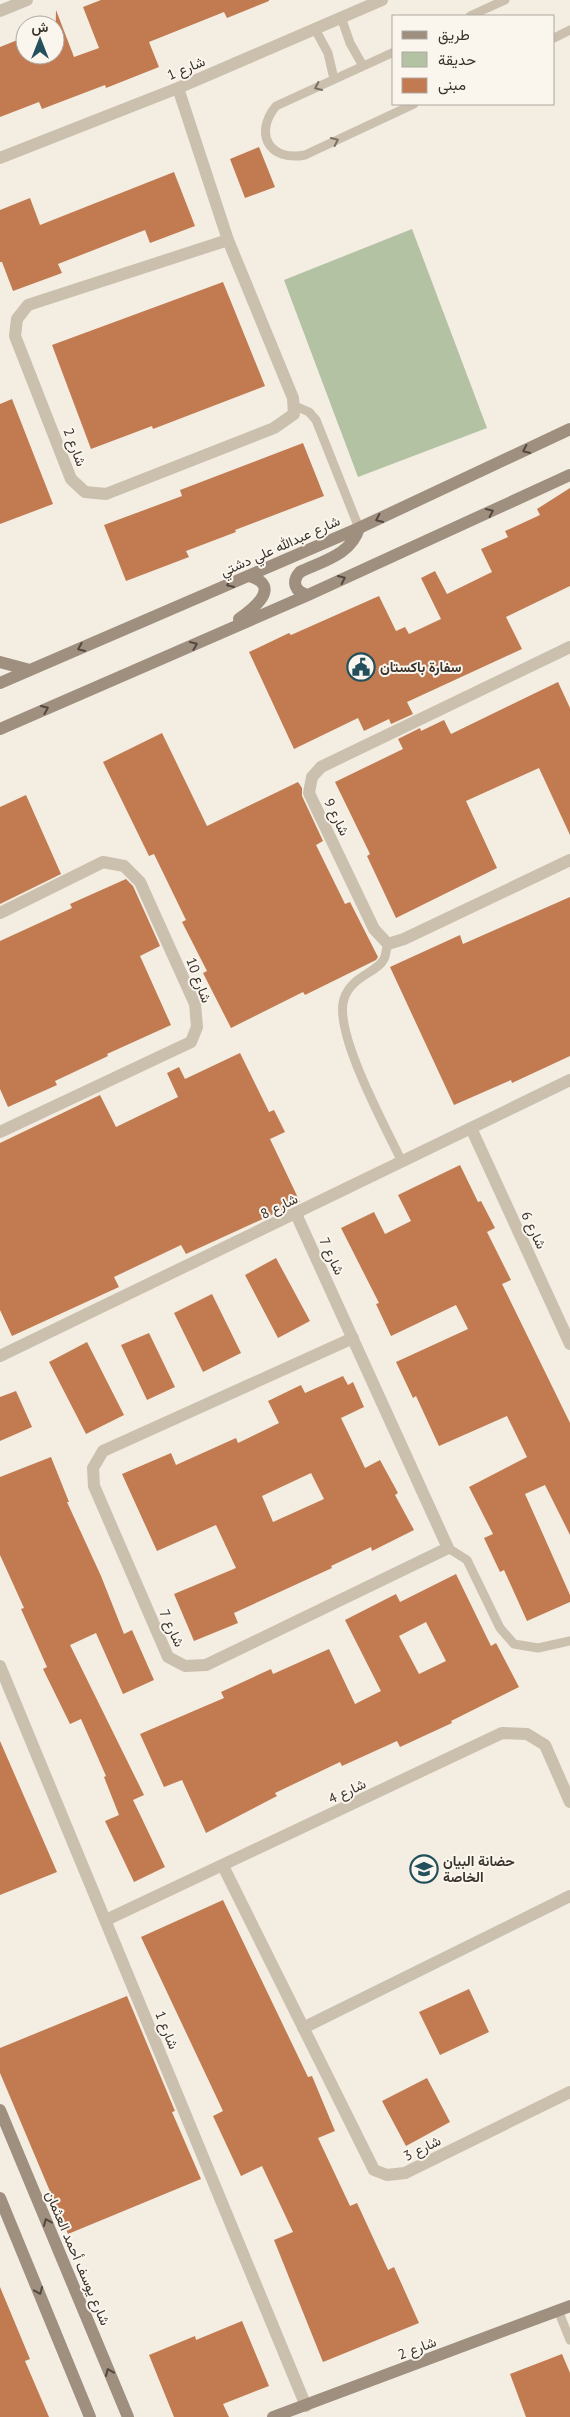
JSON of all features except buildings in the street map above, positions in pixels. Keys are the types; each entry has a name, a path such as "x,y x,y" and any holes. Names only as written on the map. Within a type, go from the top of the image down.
{"main road":[{"name":"شارع عبدالله علي دشتي","path":"0,683 359,528 570,429"},
{"path":"0,729 308,595 570,475"},
{"path":"308,595 302,594 297,589 294,583 296,577 300,572 344,551 354,541 359,528"},
{"path":"214,636 253,608 263,598 263,586 260,581 249,576"},
{"path":"0,662 30,670"},
{"name":"شارع يوسف أحمد العثمان","path":"0,2110 128,2417"},
{"path":"0,2198 90,2417"},
{"name":"شارع 2","path":"274,2417 564,2308"}],"street":[{"path":"0,10 27,0"},
{"name":"شارع 1","path":"0,158 178,88 382,0"},
{"path":"178,88 228,240 293,398 293,405"},
{"name":"شارع 2","path":"228,240 28,304 17,320 15,336 71,479 85,492 106,494 274,428 294,414 293,405"},
{"name":"شارع 9","path":"388,944 374,928 309,793 312,777 321,767 569,649"},
{"path":"388,944 404,939 570,860"},
{"name":"شارع 10","path":"0,913 103,862 124,866 140,882 195,1004 197,1027 191,1042 0,1132"},
{"name":"شارع 8","path":"0,1356 570,1080"},
{"name":"شارع 6","path":"471,1128 570,1344"},
{"name":"شارع 7","path":"296,1214 353,1338 448,1548 206,1666 185,1666 168,1656 94,1486 93,1468 103,1451 353,1338"},
{"name":"شارع 1","path":"0,1666 306,2406"},
{"name":"شارع 4","path":"106,1920 502,1733 527,1734 545,1746 570,1802"},
{"name":"شارع 3","path":"223,1866 374,2170 387,2175 405,2173 570,2092"},
{"path":"303,2028 570,1896"}],"lane":[{"path":"472,15 505,0"},
{"path":"341,17 350,43 363,66"},
{"path":"314,29 328,53 334,80"},
{"path":"555,38 570,30"},
{"path":"392,53 276,106 267,117 264,131 268,144 278,154 292,158 306,155 412,105"},
{"path":"293,405 309,412 316,420 359,528"},
{"path":"388,944 383,960 353,983 344,998 342,1015 346,1036 357,1065 402,1162"},
{"path":"448,1548 467,1560 500,1628 514,1644 538,1648 570,1641"},
{"path":"564,2308 570,2340"}],"green space":[{"path":"412,229 487,428 358,477 284,280"}],"place":[{"name":"سفارة باكستان","path":"361,667"},
{"name":"حضانة البيان الخاصة","path":"424,1869"}]}
